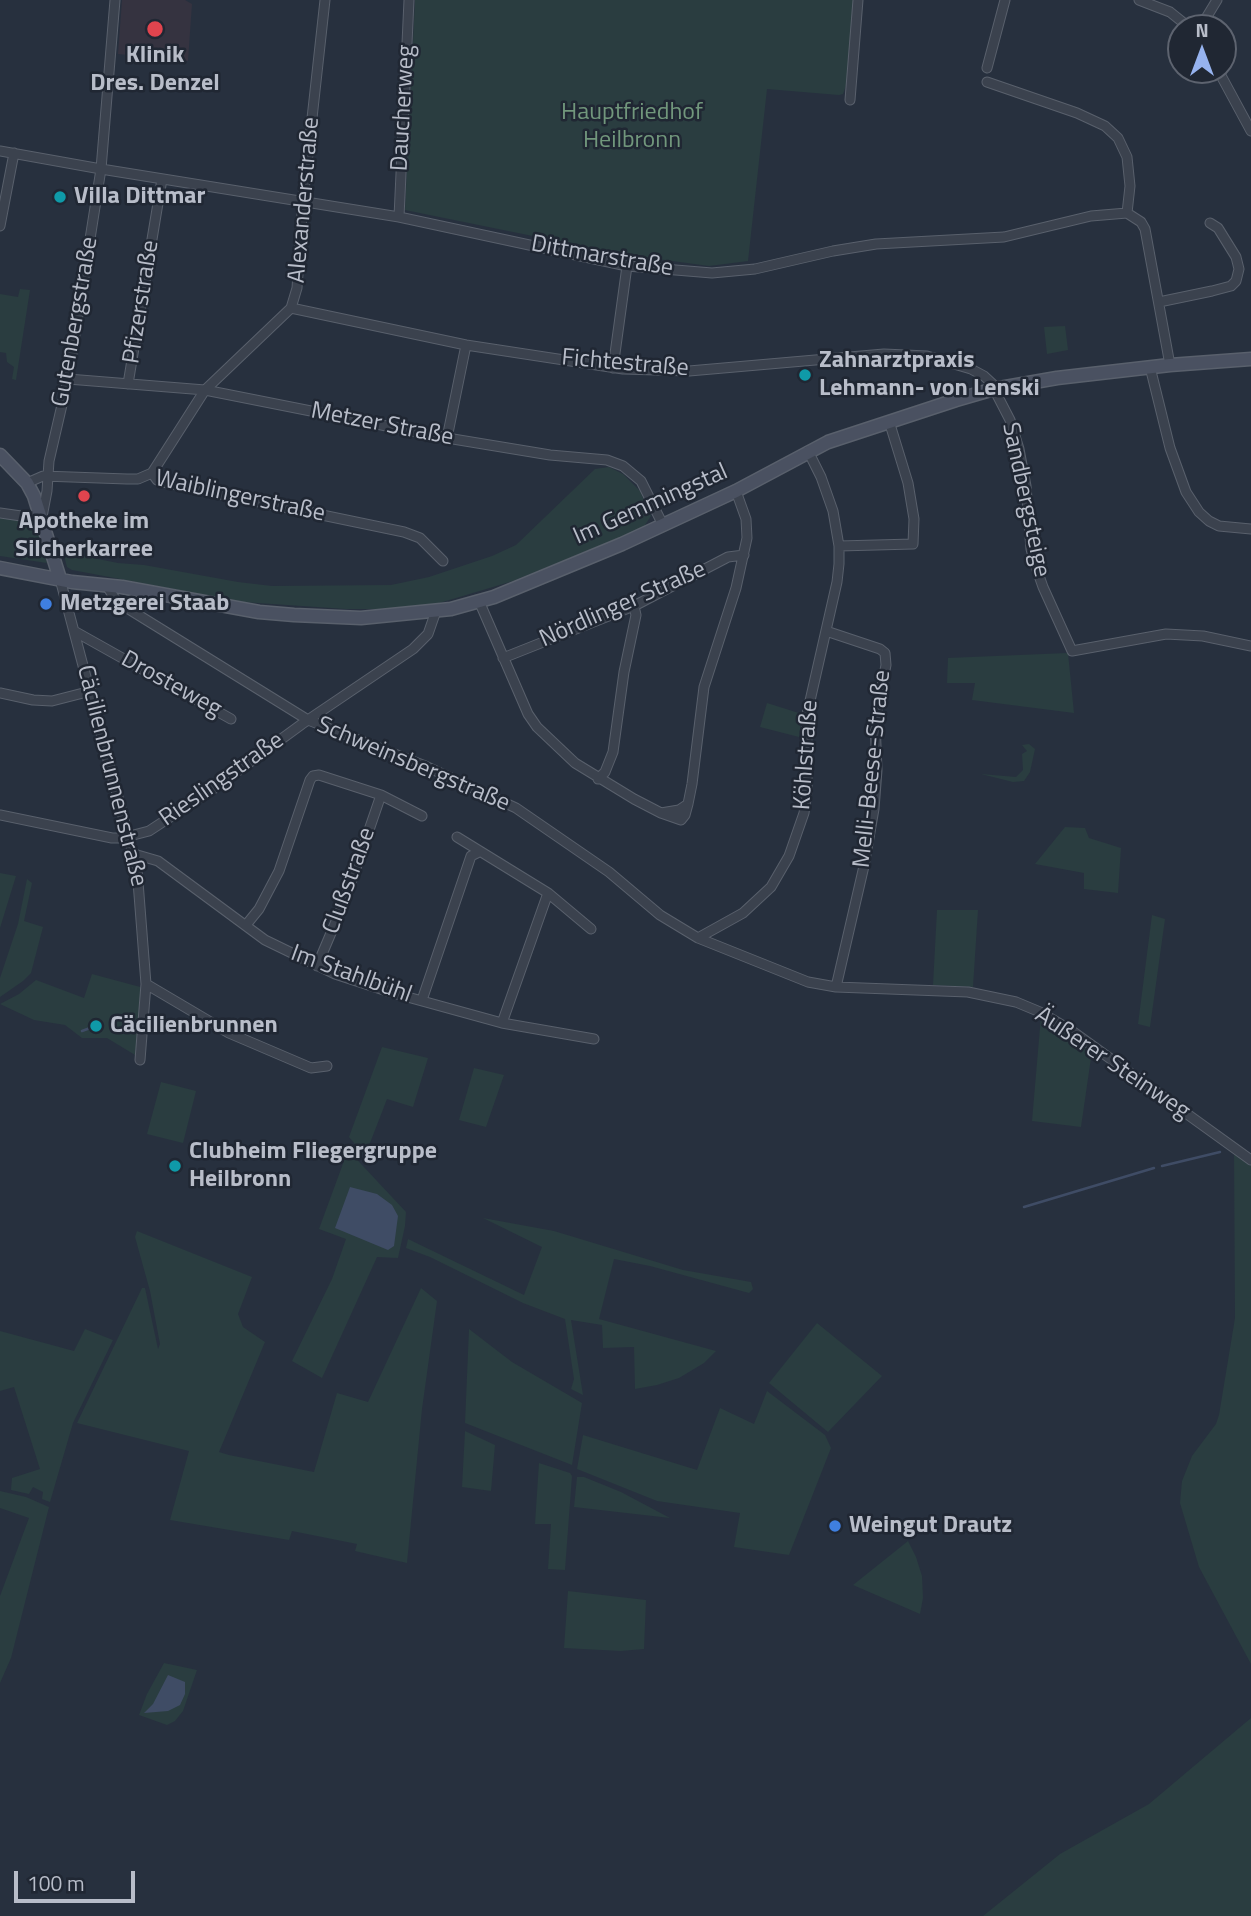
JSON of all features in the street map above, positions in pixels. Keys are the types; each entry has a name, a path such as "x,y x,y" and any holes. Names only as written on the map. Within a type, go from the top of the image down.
{"street":[{"name":"Gutenbergstraße","path":"41,515 49,477 49,461 68,379 101,169 116,0"},
{"name":"Alexanderstraße","path":"152,473 205,390 291,308 297,288 303,200 325,0"},
{"name":"Daucherweg","path":"399,217 409,0"},
{"path":"849,100 858,0"},
{"path":"987,68 1004,0"},
{"path":"1139,0 1172,14"},
{"path":"987,82 1077,113 1105,126 1118,138 1127,157 1130,186 1127,213 1141,222 1145,229 1170,365"},
{"path":"1226,84 1251,131"},
{"name":"Dittmarstraße","path":"0,150 399,217 627,267 712,274 755,269 876,244 1004,237 1091,216 1127,213"},
{"path":"0,226 14,153"},
{"name":"Pfizerstraße","path":"128,384 162,179"},
{"path":"1159,302 1231,286 1236,281 1239,269 1236,257 1218,228 1210,223"},
{"path":"613,368 627,267"},
{"name":"Fichtestraße","path":"291,308 466,345 613,368 689,371 905,354 927,356 958,364 984,376 995,389"},
{"path":"447,438 466,345"},
{"name":"Im Gemmingstal","path":"0,568 259,612 361,618 436,611 479,601 663,525 736,491 808,451 889,421 995,389 1057,378 1251,359"},
{"path":"1150,367 1170,448 1186,492 1199,512 1209,521 1219,526 1251,529"},
{"name":"Metzer Straße","path":"68,379 205,390 447,438 550,455 595,458 623,466 640,481 663,525"},
{"name":"Sandbergsteige","path":"995,389 1004,406 1018,449 1026,486 1031,548 1036,567 1072,651 1166,634 1203,636 1251,646"},
{"path":"839,545 913,544 914,519 908,483 889,421"},
{"name":"Köhlstraße","path":"698,938 743,913 771,887 789,856 804,813 807,792 807,714 837,582 839,545 828,494 808,451"},
{"path":"0,454 26,483 41,515 60,579"},
{"name":"Waiblingerstraße","path":"26,483 36,478 49,477 138,479 152,473 157,480 163,482 413,535 420,538 443,561"},
{"path":"479,601 528,714 537,727 575,763 598,779 661,813 681,820 685,815 692,784 704,687 747,538 746,519 736,491"},
{"path":"0,513 28,517 41,515"},
{"name":"Nördlinger Straße","path":"503,658 634,606 728,557 744,555"},
{"name":"Cäcilienbrunnenstraße","path":"60,579 134,854 142,907 146,984 140,1059"},
{"name":"Schweinsbergstraße","path":"107,586 115,599 127,608 308,720 433,769 516,808 609,872 660,915 698,938 808,982 836,987"},
{"path":"598,779 605,772 613,752 624,672 636,615 634,606"},
{"name":"Rieslingstraße","path":"128,836 149,831 181,810 422,642 432,628 436,611"},
{"name":"Drosteweg","path":"75,631 232,719"},
{"name":"Melli-Beese-Straße","path":"826,631 880,649 884,653 886,665 875,722 877,770 874,808 864,866 836,987"},
{"path":"0,693 52,701 91,691"},
{"path":"246,925 259,909 279,871 308,783 313,776 320,775 381,795 422,816"},
{"name":"Clußstraße","path":"317,966 345,900 381,795"},
{"path":"0,815 111,838 128,836"},
{"path":"457,837 548,892 591,929"},
{"path":"422,1000 471,856 479,852"},
{"name":"Im Stahlbühl","path":"134,854 158,861 279,948 317,966 362,984 502,1023 594,1039"},
{"path":"502,1023 548,892"},
{"path":"146,984 249,1042 311,1068 327,1066"},
{"name":"Äußerer Steinweg","path":"836,987 968,992 1005,999 1040,1012 1072,1031 1251,1160"}],"shaded area":[{"name":"Klinik Dres. Denzel","path":"122,0 185,0 192,4 188,61 118,54"}],"green space":[{"name":"Hauptfriedhof Heilbronn","path":"415,0 854,0 847,83 843,94 839,95 767,89 748,261 709,266 621,254 405,210"},
{"path":"20,289 30,290 16,380 12,379 14,367 7,362 6,353 0,352 0,294 18,297"},
{"path":"1065,326 1068,350 1047,354 1044,327"},
{"path":"609,467 623,474 640,491 651,516 643,528 513,581 436,604 401,609 346,609 243,602 72,570 67,567 63,552 272,586 391,585 429,577 516,545 595,469"},
{"path":"0,518 35,521 47,563 0,556"},
{"path":"1068,653 1074,713 972,700 975,683 947,683 948,658"},
{"path":"767,703 802,714 799,737 760,727"},
{"path":"1029,744 1035,749 1030,772 1024,781 1013,782 981,774 1016,777 1023,770 1022,754 1027,751 1022,745"},
{"path":"1065,827 1085,828 1089,838 1121,848 1118,893 1084,889 1084,873 1035,864"},
{"path":"0,873 16,876 0,928"},
{"path":"27,879 32,883 24,921 43,927 31,973 0,997 0,978 18,924"},
{"path":"937,910 978,910 973,987 933,985"},
{"path":"1152,915 1165,919 1150,1027 1138,1024"},
{"path":"92,974 144,988 135,1055 107,1038 82,1038 65,1025 34,1020 0,1004 19,994 36,980 84,998"},
{"path":"1041,1016 1092,1051 1081,1127 1032,1121"},
{"path":"382,1047 428,1058 413,1107 387,1099 365,1156 349,1137"},
{"path":"474,1068 504,1075 486,1127 459,1120"},
{"path":"161,1082 196,1091 183,1143 147,1134"},
{"path":"1234,1149 1251,1162 1251,1664 1199,1567 1180,1503 1182,1481 1192,1456 1216,1424 1219,1415 1235,1318"},
{"path":"348,1150 406,1212 405,1226 398,1258 377,1257 322,1378 292,1361 332,1279 346,1239 319,1229"},
{"path":"483,1218 554,1231 683,1270 751,1282 753,1289 749,1293 614,1259 599,1319 716,1351 704,1363 679,1378 635,1389 634,1347 603,1348 602,1325 571,1320 583,1395 571,1389 574,1379 565,1319 523,1303 406,1248 408,1239 524,1295 542,1247"},
{"path":"137,1231 252,1277 238,1314 243,1327 265,1342 219,1452 229,1455 314,1472 337,1393 368,1402 421,1288 437,1301 422,1409 407,1563 355,1551 357,1544 292,1531 289,1540 170,1520 189,1451 77,1423 142,1288 145,1288 158,1349 160,1344 150,1291 135,1237"},
{"path":"817,1323 882,1376 828,1432 769,1383"},
{"path":"85,1329 113,1340 73,1423 50,1502 42,1499 43,1492 33,1487 29,1494 11,1490 12,1478 40,1469 14,1387 0,1391 0,1331 74,1351"},
{"path":"469,1329 512,1362 582,1403 572,1465 465,1423"},
{"path":"767,1391 825,1435 831,1448 789,1555 734,1547 740,1513 657,1501 577,1469 583,1435 697,1470 720,1408 754,1424"},
{"path":"465,1431 495,1445 491,1491 462,1487"},
{"path":"539,1463 572,1476 565,1570 548,1569 551,1524 535,1524"},
{"path":"577,1477 584,1477 621,1492 670,1518 574,1507"},
{"path":"0,1491 26,1497 49,1507 11,1658 0,1683 0,1596 29,1518 0,1508"},
{"path":"908,1541 922,1576 923,1598 920,1614 853,1585"},
{"path":"568,1591 646,1600 644,1649 621,1651 564,1648"},
{"path":"164,1663 197,1670 183,1711 175,1721 167,1725 139,1715"},
{"path":"1251,1718 1251,1916 983,1916 1060,1854 1149,1804"}],"water":[{"path":"350,1187 377,1194 392,1205 398,1216 394,1246 388,1250 335,1228"},
{"path":"168,1675 185,1682 185,1694 180,1705 168,1711 144,1713 153,1704"}],"waterway":[{"path":"82,1031 101,1024"},
{"path":"1162,1166 1220,1152"},
{"path":"1024,1207 1154,1168"}],"place":[{"name":"Klinik Dres. Denzel","path":"155,29"},
{"name":"Villa Dittmar","path":"60,197"},
{"name":"Zahnarztpraxis Lehmann- von Lenski","path":"805,375"},
{"name":"Apotheke im Silcherkarree","path":"84,496"},
{"name":"Metzgerei Staab","path":"46,604"},
{"name":"Cäcilienbrunnen","path":"96,1026"},
{"name":"Clubheim Fliegergruppe Heilbronn","path":"175,1166"},
{"name":"Weingut Drautz","path":"835,1526"}]}
